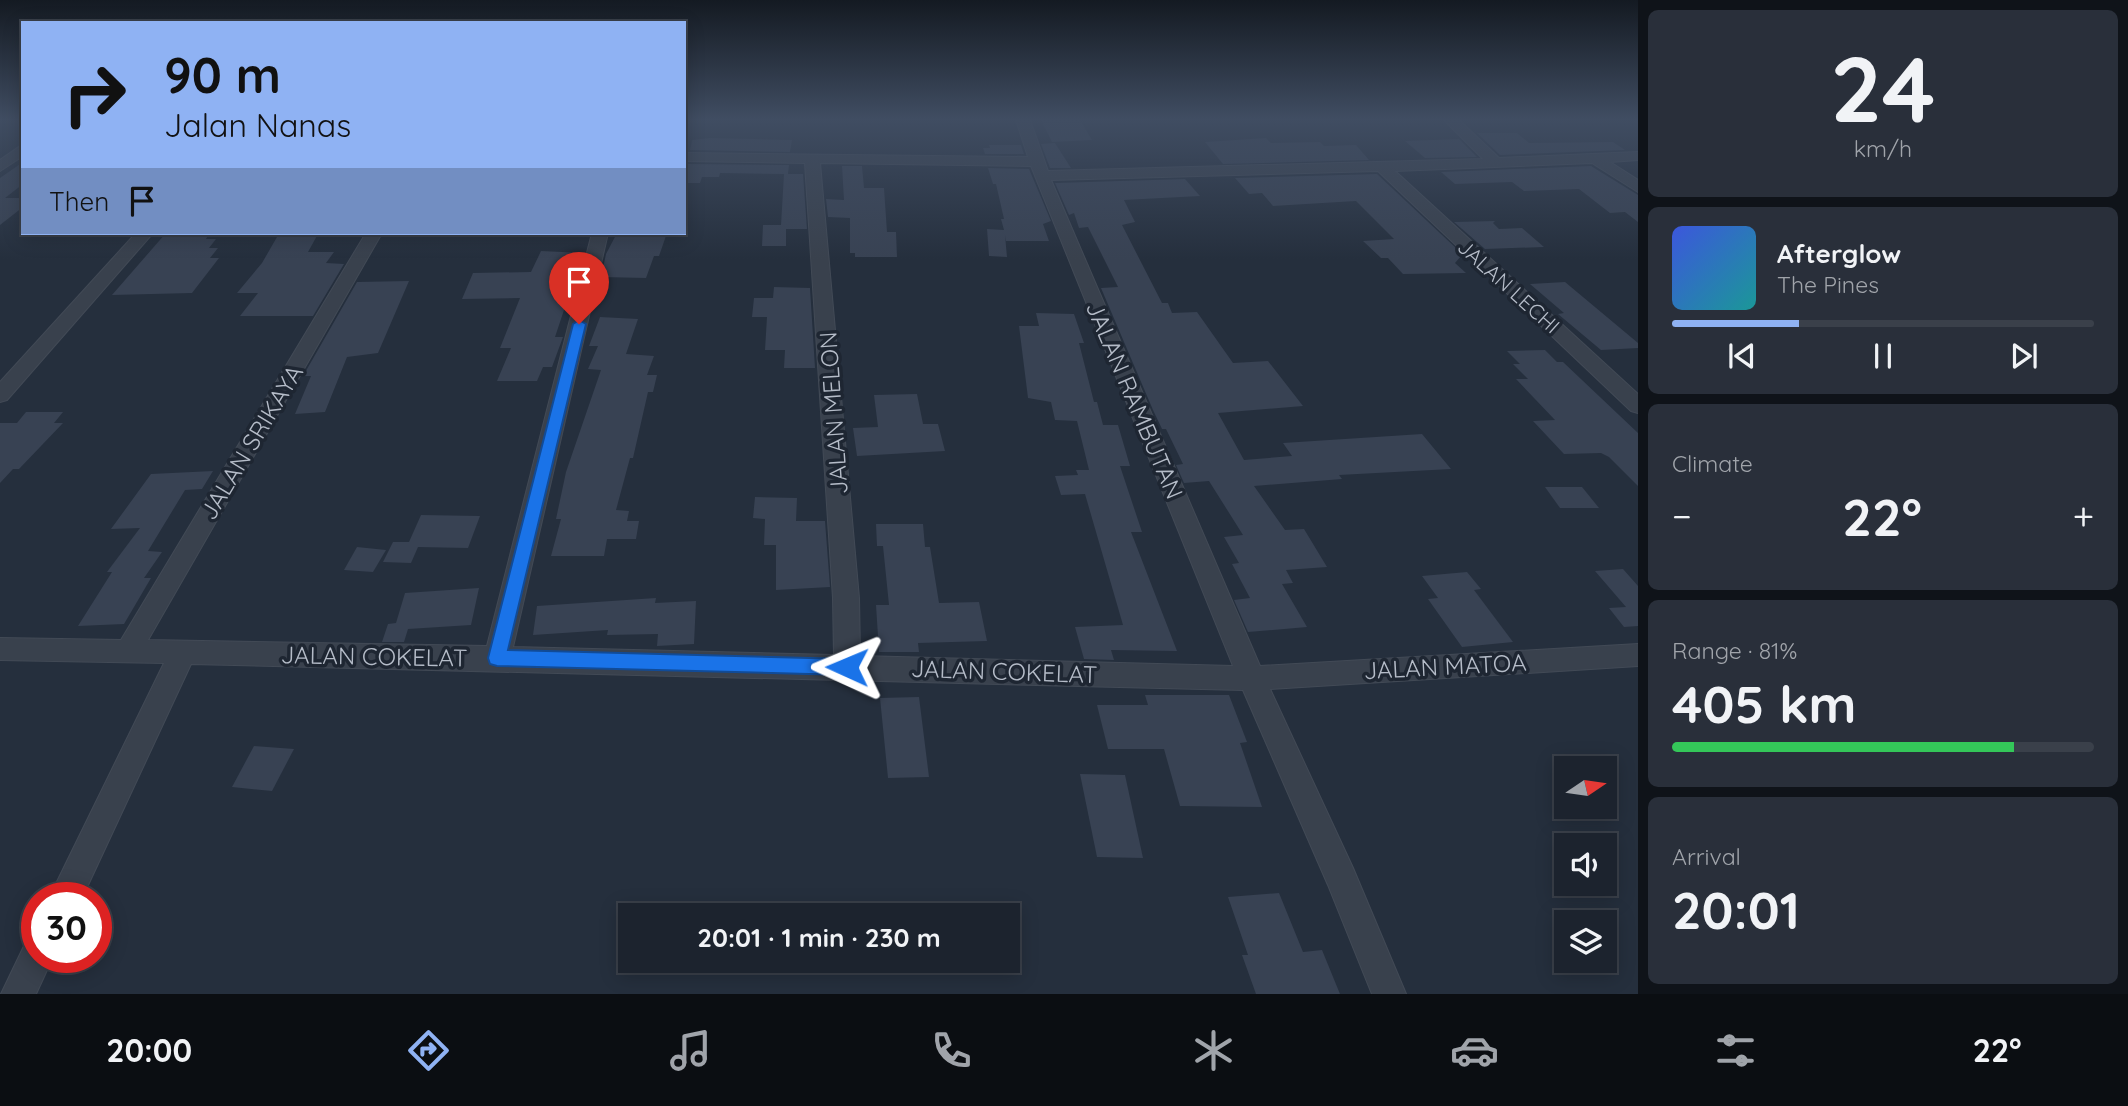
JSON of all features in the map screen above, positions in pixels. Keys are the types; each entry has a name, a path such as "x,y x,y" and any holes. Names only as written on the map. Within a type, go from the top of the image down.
{"street":[{"name":"JALAN MELON","path":"813,166 845,584 847,667"},
{"path":"980,166 1039,169 1262,166"},
{"name":"JALAN LECHI","path":"1381,166 1638,406"},
{"path":"1607,166 1638,187"},
{"name":"JALAN RAMBUTAN","path":"1039,169 1252,678 1342,879 1389,994"},
{"path":"0,395 143,235"},
{"name":"JALAN SRIKAYA","path":"128,651 373,235"},
{"path":"497,658 600,235"},
{"name":"JALAN COKELAT","path":"0,649 497,658 1252,678"},
{"path":"73,882 183,652"},
{"name":"JALAN MATOA","path":"1252,678 1638,654"},
{"path":"18,994 28,973"}],"building":[{"path":"21,166 21,186 5,198 21,198 21,209 0,225 0,178"},
{"path":"687,166 789,166 788,174 803,174 807,229 786,229 786,246 762,246 763,225 781,225 784,174 720,173 719,177 702,177 700,183 686,183"},
{"path":"842,166 862,166 864,188 884,188 887,232 896,232 897,257 855,257 855,253 850,253 850,218 828,217 826,199 844,200"},
{"path":"1049,166 1071,168 1050,168"},
{"path":"1592,166 1638,195 1638,222 1625,212 1610,213 1579,189 1524,191 1512,182 1455,184 1441,172"},
{"path":"988,168 1029,169 1051,221 1043,224 1049,241 1006,241 1005,235 1007,257 989,256 987,229 1004,230 1001,219 1004,219 996,184 993,184"},
{"path":"1377,174 1458,250 1462,255 1455,263 1466,273 1403,274 1388,258 1381,258 1363,241 1394,239 1356,201 1273,206 1262,193 1249,194 1235,178"},
{"path":"1185,179 1200,196 1124,200 1135,222 1122,225 1162,303 1168,303 1172,313 1197,312 1233,363 1268,361 1303,406 1218,413 1244,460 1292,456 1283,443 1422,434 1451,469 1339,475 1342,479 1254,486 1285,530 1304,529 1327,567 1286,570 1293,583 1282,584 1307,627 1248,632 1234,600 1250,598 1232,564 1239,563 1224,537 1243,535 1209,481 1184,483 1176,465 1183,464 1166,429 1162,429 1153,410 1101,288 1118,287 1088,227 1079,228 1074,213 1069,215 1055,183"},
{"path":"1495,221 1493,223 1499,229 1522,228 1544,247 1485,249 1454,222"},
{"path":"164,235 208,235 206,239 216,239 209,248 218,248 210,258 219,258 192,293 112,295"},
{"path":"317,235 308,252 334,252 326,263 344,264 313,316 240,316 258,293 237,293 262,263 277,237"},
{"path":"616,235 666,235 659,256 654,256 646,278 601,277 606,254"},
{"path":"541,251 584,253 575,289 571,289 555,337 563,337 552,367 543,367 537,381 497,381 511,348 500,348 520,298 462,299 473,273 531,272"},
{"path":"409,281 378,353 347,357 325,412 295,414 311,376 303,376 357,282"},
{"path":"1565,282 1638,343 1638,348 1601,350 1558,314 1564,313 1530,284"},
{"path":"774,287 810,288 815,368 784,368 785,350 765,350 767,317 752,317 754,298 773,298"},
{"path":"1036,313 1074,314 1084,343 1079,343 1094,402 1097,402 1103,425 1118,425 1130,466 1120,466 1142,532 1131,532 1177,651 1111,650 1114,660 1084,659 1075,627 1123,625 1085,494 1061,495 1055,476 1078,475 1076,470 1089,470 1077,421 1055,420 1051,402 1028,398 1019,326 1039,326"},
{"path":"600,317 638,319 626,354 654,356 647,375 657,375 653,392 648,392 633,458 630,458 616,510 629,511 627,521 639,521 636,539 607,539 604,556 551,556 561,519 556,519 566,472 601,370 588,369 598,346 589,346"},
{"path":"1545,350 1557,362 1563,362 1638,433 1638,486 1609,457 1601,453 1564,454 1533,421 1555,420 1516,379 1528,379 1513,364 1520,364 1507,351"},
{"path":"917,394 923,424 938,424 945,451 857,456 853,428 878,427 874,395"},
{"path":"26,412 63,412 54,423 63,423 19,469 13,469 0,483 0,423 17,423"},
{"path":"213,471 202,489 185,490 148,551 162,552 144,578 151,578 124,624 78,626 112,572 107,572 140,528 111,529 151,474"},
{"path":"1545,487 1582,487 1599,508 1560,508"},
{"path":"755,497 797,498 796,521 825,521 830,587 776,590 776,545 764,545 765,519 753,518"},
{"path":"421,515 480,516 468,548 418,547 411,563 383,562 393,542 409,542"},
{"path":"876,524 923,524 925,547 930,547 939,603 979,602 987,641 918,643 919,652 879,652 876,605 889,605 883,546 877,546"},
{"path":"357,547 386,550 373,572 344,570"},
{"path":"1623,569 1638,586 1638,626 1624,627 1609,608 1626,607 1595,571"},
{"path":"1467,572 1481,589 1474,590 1513,642 1462,647 1428,599 1438,598 1422,576"},
{"path":"479,588 471,625 408,629 404,642 382,642 388,624 396,623 405,593"},
{"path":"656,598 655,603 696,601 694,644 657,646 658,634 607,635 608,630 533,635 537,606"},
{"path":"1145,695 1229,695 1247,742 1240,743 1262,807 1180,806 1164,749 1108,749 1097,705 1148,705"},
{"path":"919,697 929,777 888,778 880,698"},
{"path":"254,746 294,749 272,791 232,787"},
{"path":"1080,774 1125,775 1143,858 1097,857"},
{"path":"1279,893 1303,952 1322,950 1340,994 1256,994 1242,955 1248,955 1228,897"}],"route":[{"path":"579,324 497,658 847,667"}]}
